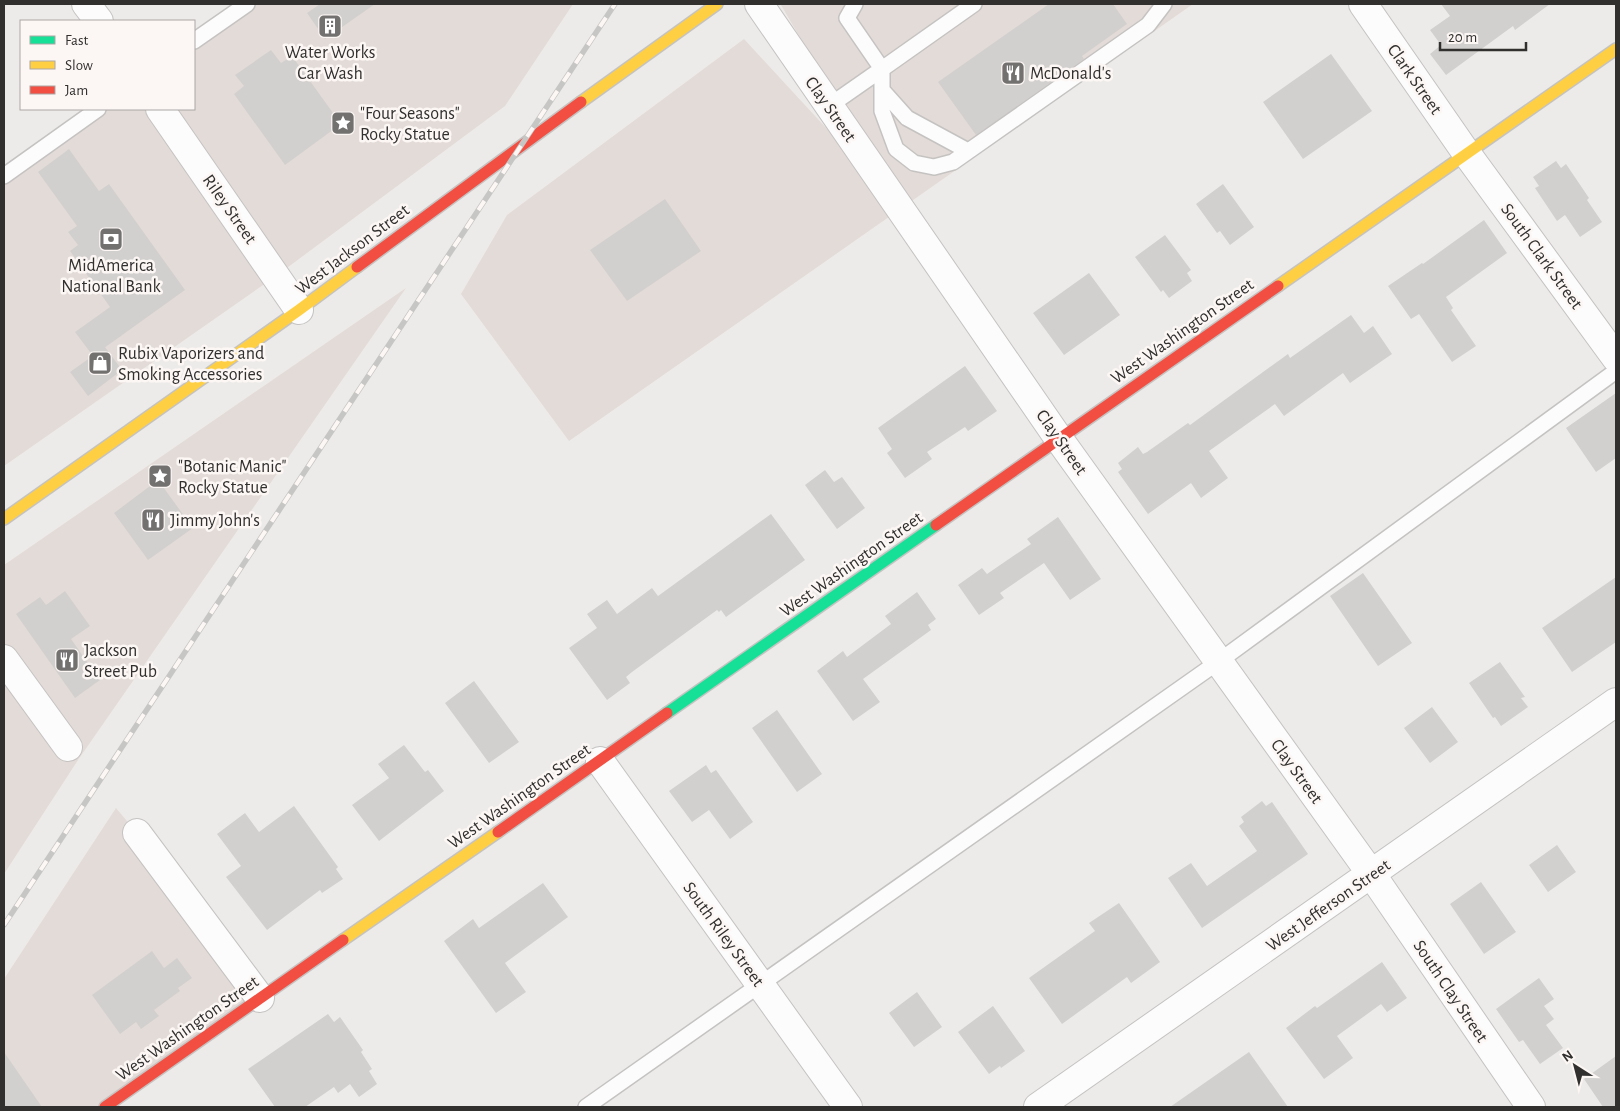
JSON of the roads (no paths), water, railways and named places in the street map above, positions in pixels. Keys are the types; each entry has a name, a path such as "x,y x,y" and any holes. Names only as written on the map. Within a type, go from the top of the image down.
{"street":[{"path":"86,4 98,20"},
{"name":"West Jackson Street","path":"4,519 299,310 522,144 717,4"},
{"name":"Clay Street","path":"758,4 1060,439 1372,875"},
{"name":"Clark Street","path":"1363,4 1467,154"},
{"name":"West Washington Street","path":"105,1107 1616,49"},
{"name":"Riley Street","path":"161,110 299,310"},
{"name":"South Clark Street","path":"1467,154 1616,358"},
{"path":"4,659 68,747"},
{"name":"West Jefferson Street","path":"1038,1107 1372,875 1616,702"},
{"name":"South Riley Street","path":"600,761 848,1107"},
{"path":"137,833 260,998"},
{"name":"South Clay Street","path":"1372,875 1531,1107"}],"lane":[{"path":"195,40 247,4"},
{"path":"855,4 847,18 882,69 882,111 896,148 914,163 934,167 953,162 1148,24 1164,4"},
{"path":"829,106 969,5"},
{"path":"882,90 907,118 968,151"},
{"path":"4,176 97,110"},
{"path":"586,1107 1218,662 1616,371"}],"railway":[{"path":"4,925 615,4"}],"place":[{"name":"Water Works Car Wash","path":"330,26"},
{"name":"McDonald's","path":"1013,73"},
{"name":"\"Four Seasons\" Rocky Statue","path":"343,123"},
{"name":"MidAmerica National Bank","path":"111,239"},
{"name":"Rubix Vaporizers and Smoking Accessories","path":"100,363"},
{"name":"\"Botanic Manic\" Rocky Statue","path":"160,476"},
{"name":"Jimmy John's","path":"153,520"},
{"name":"Jackson Street Pub","path":"67,660"}]}
